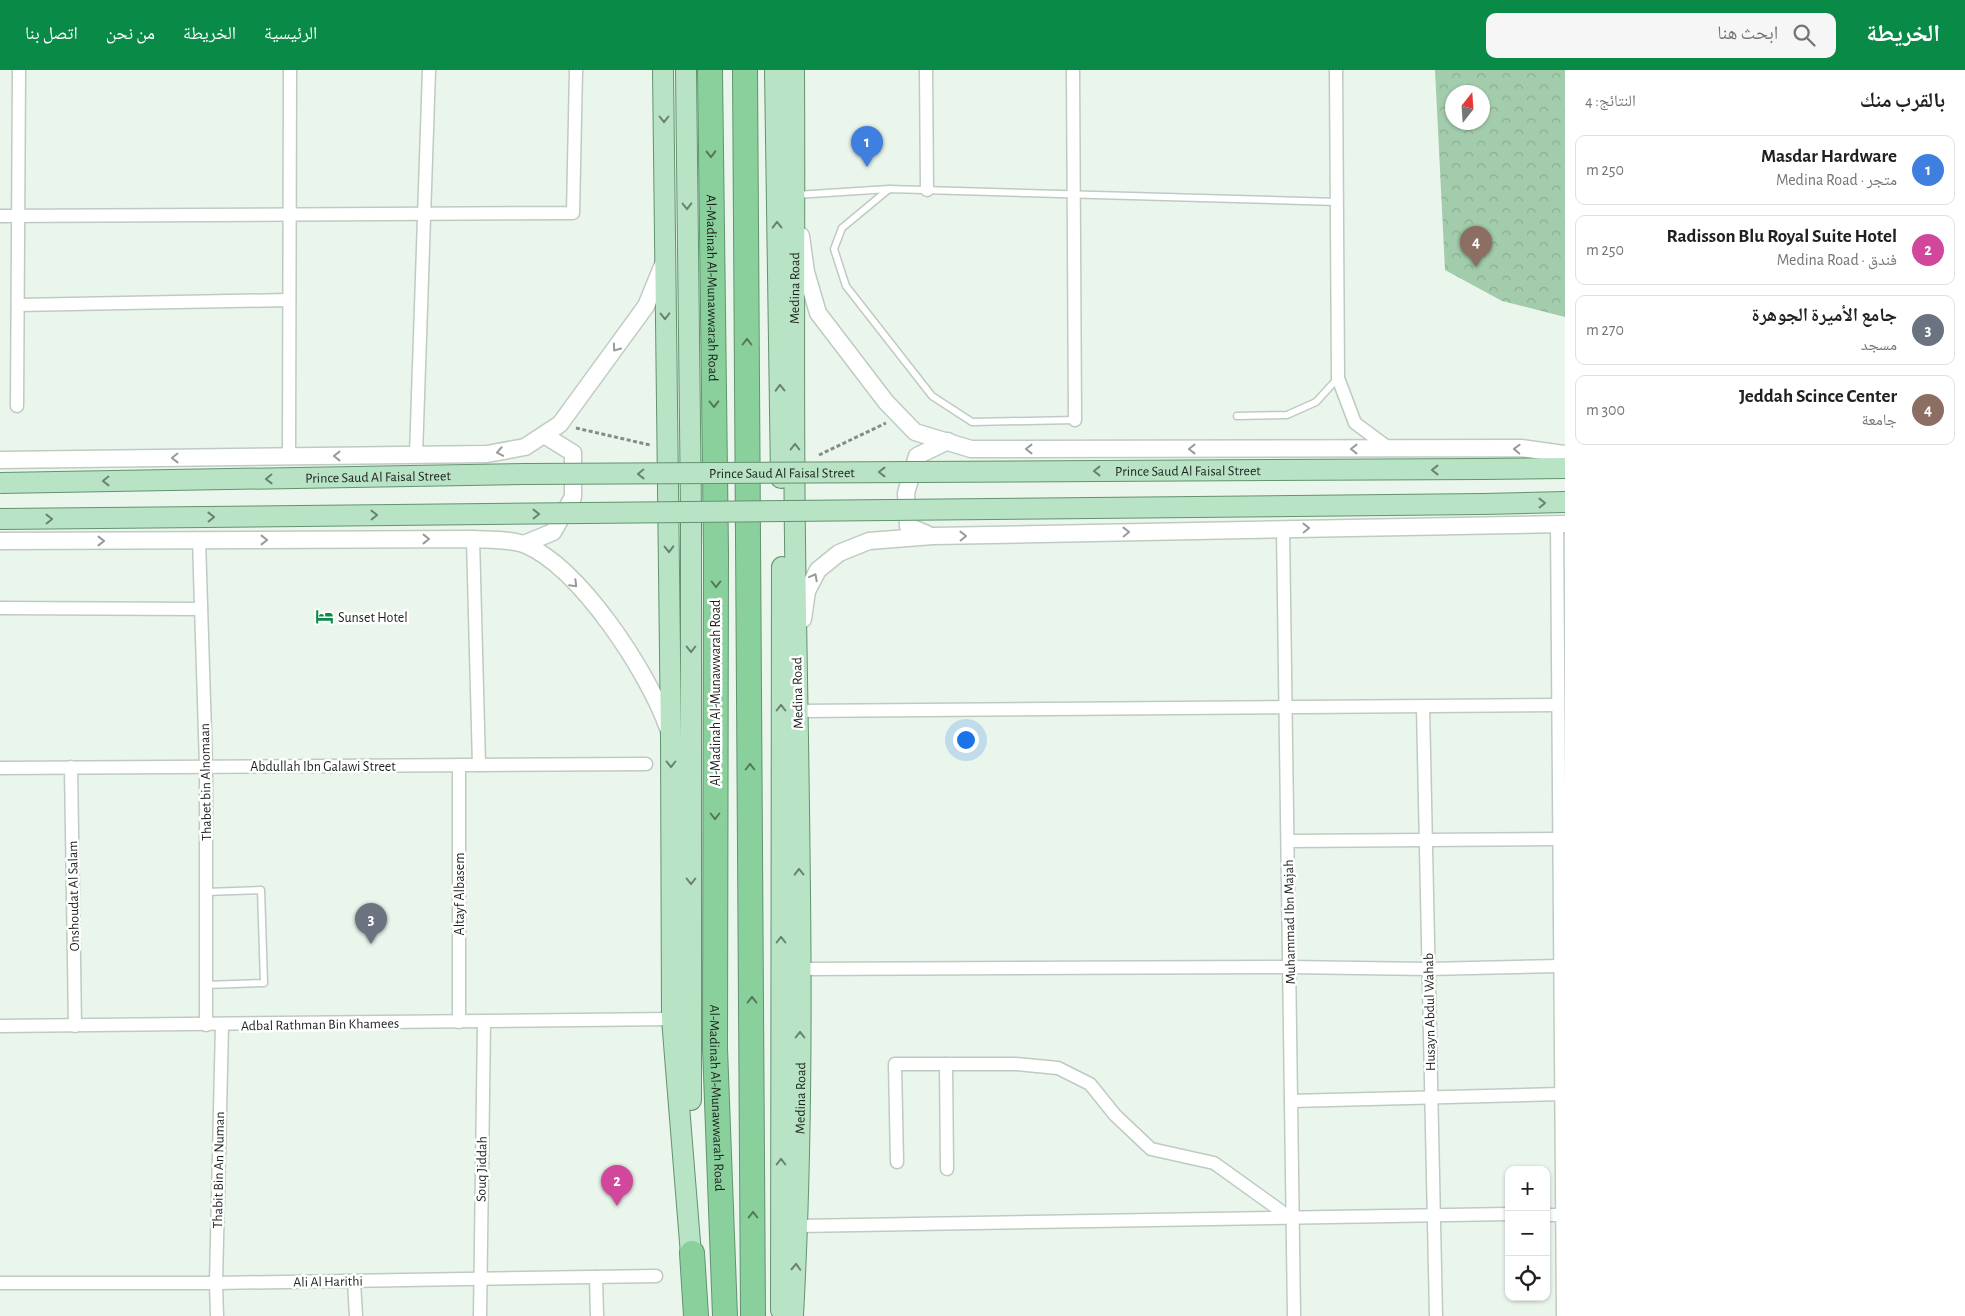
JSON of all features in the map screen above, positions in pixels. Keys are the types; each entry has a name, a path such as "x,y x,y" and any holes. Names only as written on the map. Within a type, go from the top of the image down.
{"highway":[{"name":"Al-Madinah Al-Munawwarah Road","path":"710,70 716,553 715,1048 725,1316"},
{"path":"745,70 753,1316"},
{"path":"692,1253 696,1316"}],"main road":[{"path":"663,70 671,738 672,1019 692,1253"},
{"path":"686,70 691,513 690,1064 692,1316"},
{"name":"Medina Road","path":"775,70 782,510 781,1316"},
{"name":"Medina Road","path":"793,1316 798,1226 800,969 798,711 794,538 794,70"},
{"name":"Prince Saud Al Faisal Street","path":"0,483 690,473 1565,468"},
{"path":"0,519 691,513 782,510 1565,502"}],"street":[{"path":"17,406 20,70"},
{"path":"289,456 290,70"},
{"path":"416,455 429,70"},
{"path":"0,216 573,213 576,70"},
{"path":"926,70 927,190"},
{"path":"1073,70 1075,420"},
{"path":"1336,70 1338,378 1355,424 1390,449"},
{"path":"795,195 806,272 818,312 886,402 915,432 971,448 1521,448 1565,454"},
{"path":"0,460 487,454 526,447 560,424 646,306 665,260"},
{"path":"18,304 289,300"},
{"path":"524,544 553,532 572,498 573,454 544,435"},
{"path":"933,536 908,526 906,493 917,456 948,441"},
{"path":"1558,705 798,711 806,591 818,570 839,553 868,540 933,536 1561,524 1558,705 1563,1316"},
{"name":"Muhammad Ibn Majah","path":"1283,528 1294,1316"},
{"path":"0,541 473,538 524,544 546,556 583,592 625,643 659,703 671,738"},
{"path":"473,538 479,765"},
{"name":"Thabet bin Alnomaan","path":"198,540 206,766 206,1024"},
{"path":"0,608 200,608"},
{"name":"Husayn Abdul Wahab","path":"1423,707 1436,1316"},
{"name":"Abdullah Ibn Galawi Street","path":"0,768 646,764"},
{"name":"Altayf Albasem","path":"459,765 459,1022"},
{"name":"Onshoudat Al Salam","path":"72,767 75,1026"},
{"path":"1288,841 1559,839"},
{"path":"800,969 1289,967 1428,970 1560,966"},
{"name":"Adbal Rathman Bin Khamees","path":"0,1026 672,1019"},
{"name":"Souq Jiddah","path":"480,1316 479,1279 484,1022"},
{"name":"Thabit Bin An Numan","path":"217,1316 216,1283 222,1025"},
{"path":"897,1162 895,1064 1016,1064 1058,1068 1090,1084 1115,1115 1151,1149 1214,1163 1292,1220"},
{"path":"946,1064 947,1169"},
{"path":"1291,1100 1561,1094"},
{"path":"798,1226 1292,1220 1433,1214 1505,1214"},
{"path":"1550,1215 1562,1215"},
{"name":"Ali Al Harithi","path":"0,1283 216,1283 656,1276"},
{"path":"596,1277 597,1316"},
{"path":"354,1281 356,1316"}],"lane":[{"path":"795,195 889,189 1337,202"},
{"path":"889,189 842,228 834,249 846,286 932,396 972,422 1075,420"},
{"path":"1237,416 1287,415 1316,402 1338,378"},
{"path":"206,892 261,890 264,983 206,985"}],"path":[{"path":"815,457 900,416"},
{"path":"560,424 651,446"}],"green space":[{"path":"1435,70 1565,70 1565,317 1502,301 1445,270"}],"place":[{"name":"Masdar Hardware","path":"867,167"},
{"name":"Jeddah Scince Center","path":"1476,267"},
{"name":"Sunset Hotel","path":"324,617"},
{"name":"جامع الأميرة الجوهرة","path":"371,944"},
{"name":"Radisson Blu Royal Suite Hotel","path":"617,1206"}]}
